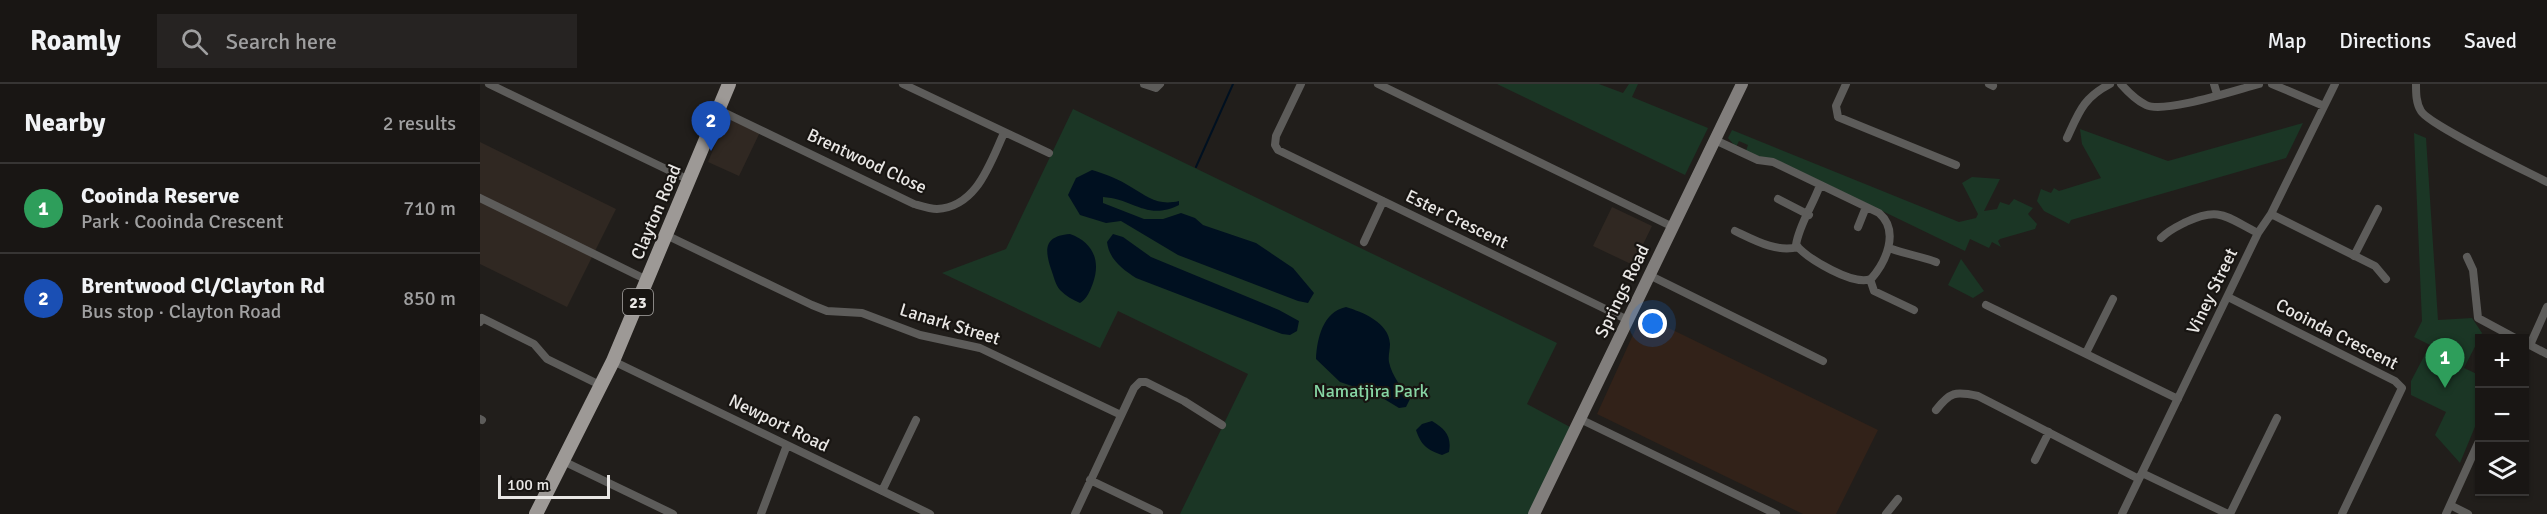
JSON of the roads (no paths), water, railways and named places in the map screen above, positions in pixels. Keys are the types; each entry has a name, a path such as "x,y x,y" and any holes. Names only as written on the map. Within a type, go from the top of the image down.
{"main road":[{"name":"Clayton Road","path":"536,514 602,386 729,84"},
{"name":"Springs Road","path":"1534,514 1742,84"}],"street":[{"path":"489,84 689,180"},
{"path":"903,84 1049,153"},
{"path":"1144,84 1158,89"},
{"name":"Ester Crescent","path":"1301,84 1271,146 1628,320"},
{"path":"1378,84 1673,227"},
{"path":"1846,84 1836,106 1838,117 1956,165"},
{"path":"2067,138 2085,101 2110,84"},
{"path":"2121,84 2129,94 2147,106 2167,108 2259,84"},
{"path":"2214,84 2217,94"},
{"path":"2272,84 2324,106"},
{"name":"Viney Street","path":"2122,514 2258,233 2271,214 2335,84"},
{"path":"2416,84 2416,96 2421,112 2426,116 2547,182"},
{"name":"Brentwood Close","path":"719,110 914,204 935,209 954,206 968,197 980,183 1004,133"},
{"path":"1714,140 1758,160 1773,162 1866,207 1887,220 1890,235 1889,248 1870,279 1860,282 1808,257 1798,247 1798,233 1809,215 1820,185"},
{"path":"480,198 647,280"},
{"path":"1778,199 1809,215"},
{"path":"1364,242 1383,201"},
{"path":"1858,227 1866,207"},
{"path":"2354,256 2378,208"},
{"path":"2161,238 2170,230 2205,213 2224,216 2258,233"},
{"path":"2271,214 2375,266 2386,279"},
{"path":"1735,231 1755,241 1785,249 1798,247"},
{"name":"Lanark Street","path":"666,235 827,311 862,313 913,334 980,348 1121,415"},
{"path":"1889,248 1936,262"},
{"path":"2467,257 2473,270 2478,318 2508,334"},
{"path":"1649,275 1823,361"},
{"path":"1870,279 1873,290 1914,310"},
{"name":"Cooinda Crescent","path":"2228,297 2395,381 2402,387 2342,514"},
{"path":"2086,353 2113,299"},
{"path":"1986,304 2178,399"},
{"path":"2529,340 2547,307"},
{"path":"480,322 482,318 534,344 547,359 602,386"},
{"path":"2529,345 2547,354"},
{"name":"Newport Road","path":"613,361 930,514"},
{"path":"1075,514 1134,388 1140,382 1146,382 1184,401 1222,425"},
{"path":"1936,410 1947,396 1959,392 1978,396 2140,476 2229,514 2277,417"},
{"path":"1580,419 1776,514"},
{"path":"882,491 916,420"},
{"path":"2035,460 2049,432"},
{"path":"2468,514 2448,510 2479,442"},
{"path":"761,514 787,445"},
{"path":"563,461 673,514"},
{"path":"1090,480 1159,513"},
{"path":"1886,514 1898,499"}],"water":[{"path":"1092,170 1117,179 1154,200 1179,201 1179,205 1158,211 1103,197 1103,203 1144,219 1163,219 1181,213 1195,218 1203,225 1256,243 1293,268 1314,293 1308,303 1298,301 1178,255 1121,221 1106,223 1080,215 1068,195 1076,178"},
{"path":"1070,234 1089,247 1095,260 1093,283 1080,303 1058,288 1047,249 1051,240"},
{"path":"1113,234 1123,237 1151,257 1279,310 1299,321 1297,331 1290,335 1282,334 1136,278 1121,267 1110,254 1107,242"},
{"path":"1346,307 1374,319 1385,330 1390,344 1390,367 1410,399 1406,407 1399,408 1376,394 1340,382 1316,359 1320,335 1327,320 1332,314"},
{"path":"1432,421 1444,430 1448,437 1449,452 1442,455 1425,446 1416,430 1422,424"}],"waterway":[{"path":"1196,167 1233,84"}],"place":[{"name":"Brentwood Cl/Clayton Rd","path":"711,151"},
{"name":"Cooinda Reserve","path":"2445,388"}],"park label":[{"name":"Namatjira Park","path":"1371,391"}]}
